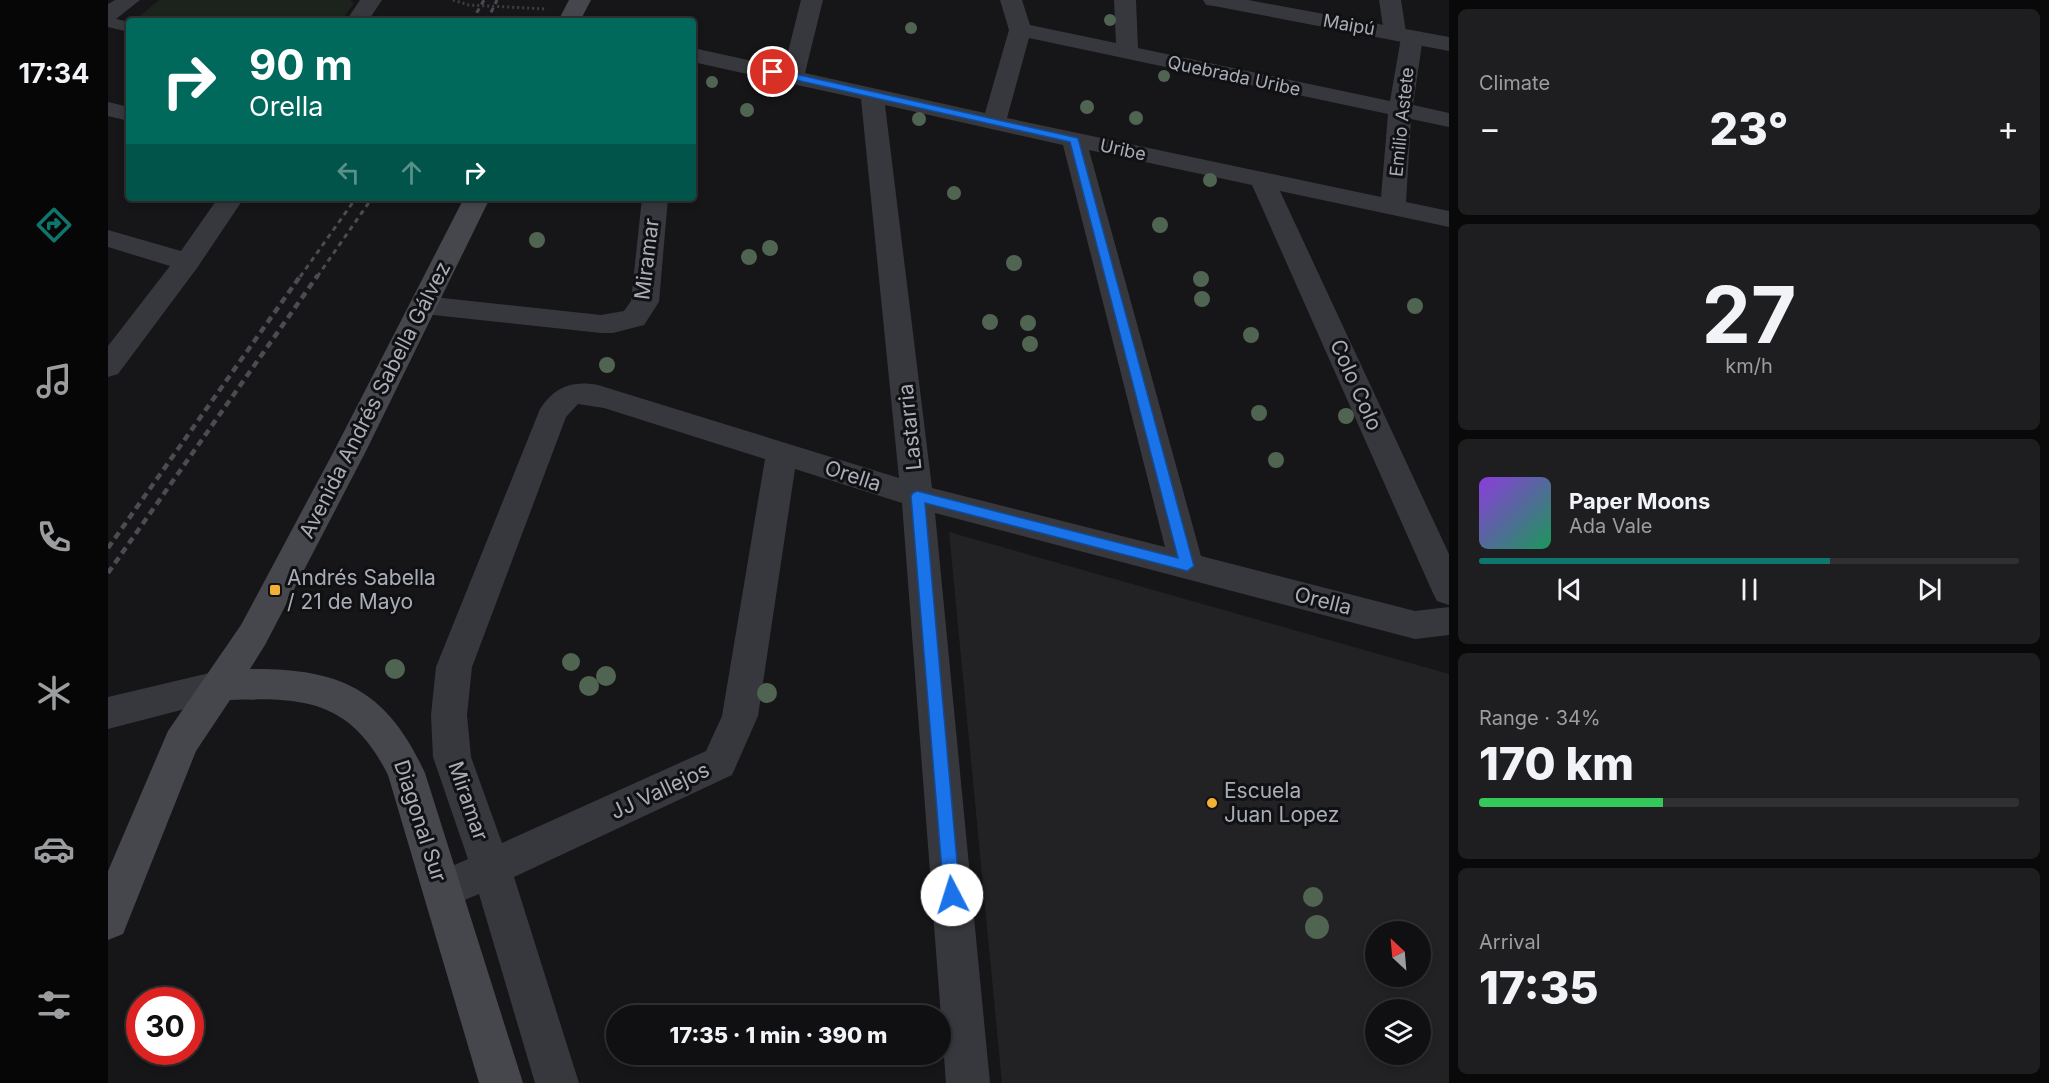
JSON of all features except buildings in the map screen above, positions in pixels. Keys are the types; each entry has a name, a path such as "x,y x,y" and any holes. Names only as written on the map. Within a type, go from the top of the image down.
{"main road":[{"path":"561,15 580,0"},
{"name":"Avenida Andrés Sabella Gálvez","path":"108,920 181,743 222,685 253,635 476,201"},
{"name":"Diagonal Sur","path":"222,685 282,683 324,691 342,698 364,712 382,729 396,749 406,772 501,1083"}],"street":[{"path":"108,14 129,0"},
{"path":"359,18 370,0"},
{"path":"793,77 812,0"},
{"path":"994,122 1020,30 1011,0"},
{"path":"1125,0 1127,54"},
{"name":"Emilio Astete","path":"1390,0 1403,35 1393,207"},
{"name":"Maipú","path":"1226,1 1449,44"},
{"path":"108,22 126,26"},
{"name":"Quebrada Uribe","path":"1020,30 1449,120"},
{"name":"Uribe","path":"696,56 1074,140 1449,219"},
{"name":"Lastarria","path":"872,94 917,496 968,1083"},
{"path":"108,110 126,113"},
{"path":"1074,140 1187,566"},
{"name":"Colo Colo","path":"1262,179 1449,591"},
{"path":"108,368 187,262 229,201"},
{"name":"Miramar","path":"424,305 601,324 613,324 634,318 645,302 655,201"},
{"path":"108,238 187,262"},
{"name":"Orella","path":"574,393 608,398 917,496 1415,625 1449,621"},
{"name":"Miramar","path":"557,1083 491,868 452,757 449,715 454,667 551,417 557,404 566,396 574,393"},
{"name":"JJ Vallejos","path":"443,890 719,763 740,716 782,453"},
{"path":"108,713 222,685"}],"path":[{"path":"453,0 469,5 561,15"}],"shaded area":[{"path":"159,0 350,0 354,3 343,18 138,18"},
{"name":"Escuela Juan Lopez","path":"949,532 1449,674 1449,1083 1002,1083"}],"railway":[{"path":"474,18 484,0"},
{"path":"488,18 497,0"},
{"path":"300,277 354,201"},
{"path":"317,277 370,201"},
{"path":"108,548 301,275"},
{"path":"108,573 318,275"}],"place":[{"name":"Andrés Sabella / 21 de Mayo","path":"275,590"},
{"name":"Escuela Juan Lopez","path":"1212,803"}],"route":[{"path":"773,72 1074,140 1187,566 917,496 952,895"}]}
